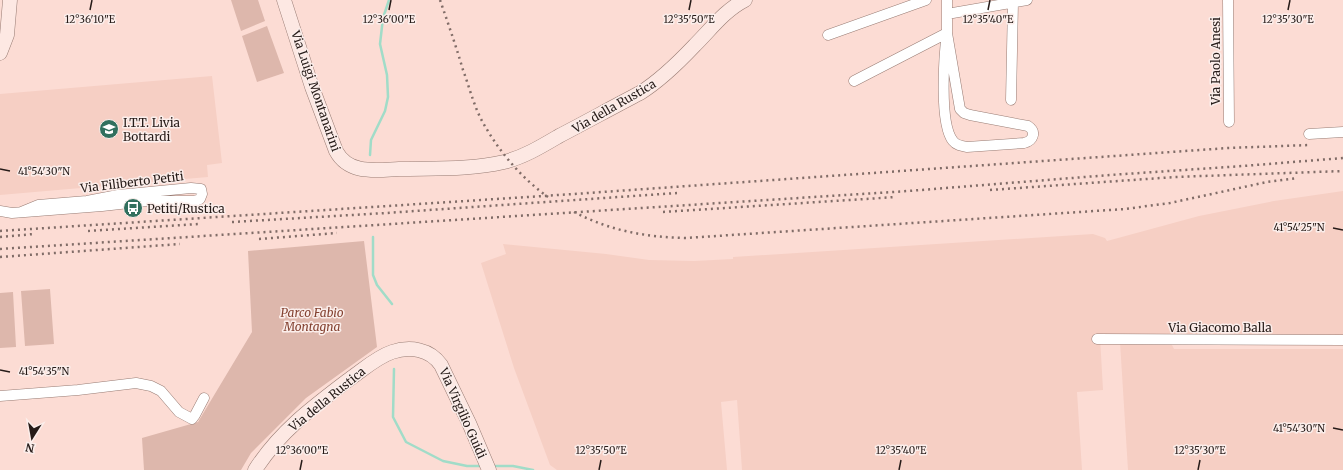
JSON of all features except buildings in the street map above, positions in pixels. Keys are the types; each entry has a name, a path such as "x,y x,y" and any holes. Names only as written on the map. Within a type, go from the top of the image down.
{"street":[{"path":"0,53 7,35 10,0"},
{"name":"Via Luigi Montanarini","path":"284,0 312,87 336,151 343,161 356,168 375,170 475,167 506,162"},
{"name":"Via della Rustica","path":"506,162 528,153 652,85 671,70 726,12 746,0"},
{"path":"828,35 926,0"},
{"path":"947,0 944,102 948,129 953,141 960,146 966,147 1023,143 1031,140 1033,131 1028,126 970,115 964,113 960,109 947,33"},
{"path":"947,14 1027,0"},
{"name":"Via Paolo Anesi","path":"1228,0 1229,122"},
{"path":"1011,100 1013,2"},
{"path":"854,81 947,33"},
{"path":"1308,134 1343,132"},
{"name":"Via Filiberto Petiti","path":"0,211 12,213 102,206 132,202 195,200 200,199 202,194 201,189 191,188 118,195 87,201 38,205 21,212"},
{"name":"Via Giacomo Balla","path":"1097,339 1343,340"},
{"name":"Via della Rustica","path":"255,470 266,453 292,425 327,396 367,366 386,354 401,350 414,349"},
{"name":"Via Virgilio Guidi","path":"414,349 429,354 438,360 469,423 489,470"},
{"path":"0,396 141,384 151,386 161,391 179,412 192,419 204,398"}],"shaded area":[{"name":"I.T.T. Livia Bottardi","path":"212,76 222,163 207,165 208,177 0,195 0,94"},
{"path":"1343,191 1343,336 1100,337 1103,390 1077,392 1082,470 742,470 737,400 721,402 727,470 557,470 550,465 514,368 481,263 506,254 503,244 606,254 649,260 694,261 733,259 733,257 1093,234 1105,238 1107,241 1199,216 1274,201"},
{"path":"1120,342 1171,343 1174,349 1343,349 1343,470 1128,470"}],"green space":[{"path":"231,0 258,0 265,21 241,31"},
{"path":"267,26 284,73 257,82 242,36"},
{"name":"Parco Fabio Montagna","path":"364,241 377,347 306,398 251,453 241,470 144,470 142,438 198,422 252,332 248,251"},
{"path":"50,289 54,344 25,346 21,291"},
{"path":"13,292 16,347 0,348 0,293"}],"waterway":[{"path":"370,155 371,140 385,111 388,97 387,75 380,44 383,18 389,0"},
{"path":"373,237 373,275 377,285 392,304"},
{"path":"394,369 393,417 406,442 443,461 467,466 483,466"},
{"path":"492,466 513,466 533,470"}],"railway":[{"path":"440,0 473,101 487,130 510,162 528,181 548,197"},
{"path":"0,231 574,194 1228,148 1310,145"},
{"path":"0,249 908,191 1343,158"},
{"path":"990,190 1175,177 1343,171"},
{"path":"574,212 601,224 628,232 686,238 1125,209 1170,203 1267,182 1298,178"},
{"path":"232,222 677,193"},
{"path":"663,212 896,197"},
{"path":"88,231 198,224"},
{"path":"259,239 337,233"},
{"path":"0,237 34,234"},
{"path":"0,257 180,244"}],"place":[{"name":"I.T.T. Livia Bottardi","path":"109,129"},
{"name":"Petiti/Rustica","path":"133,208"}]}
